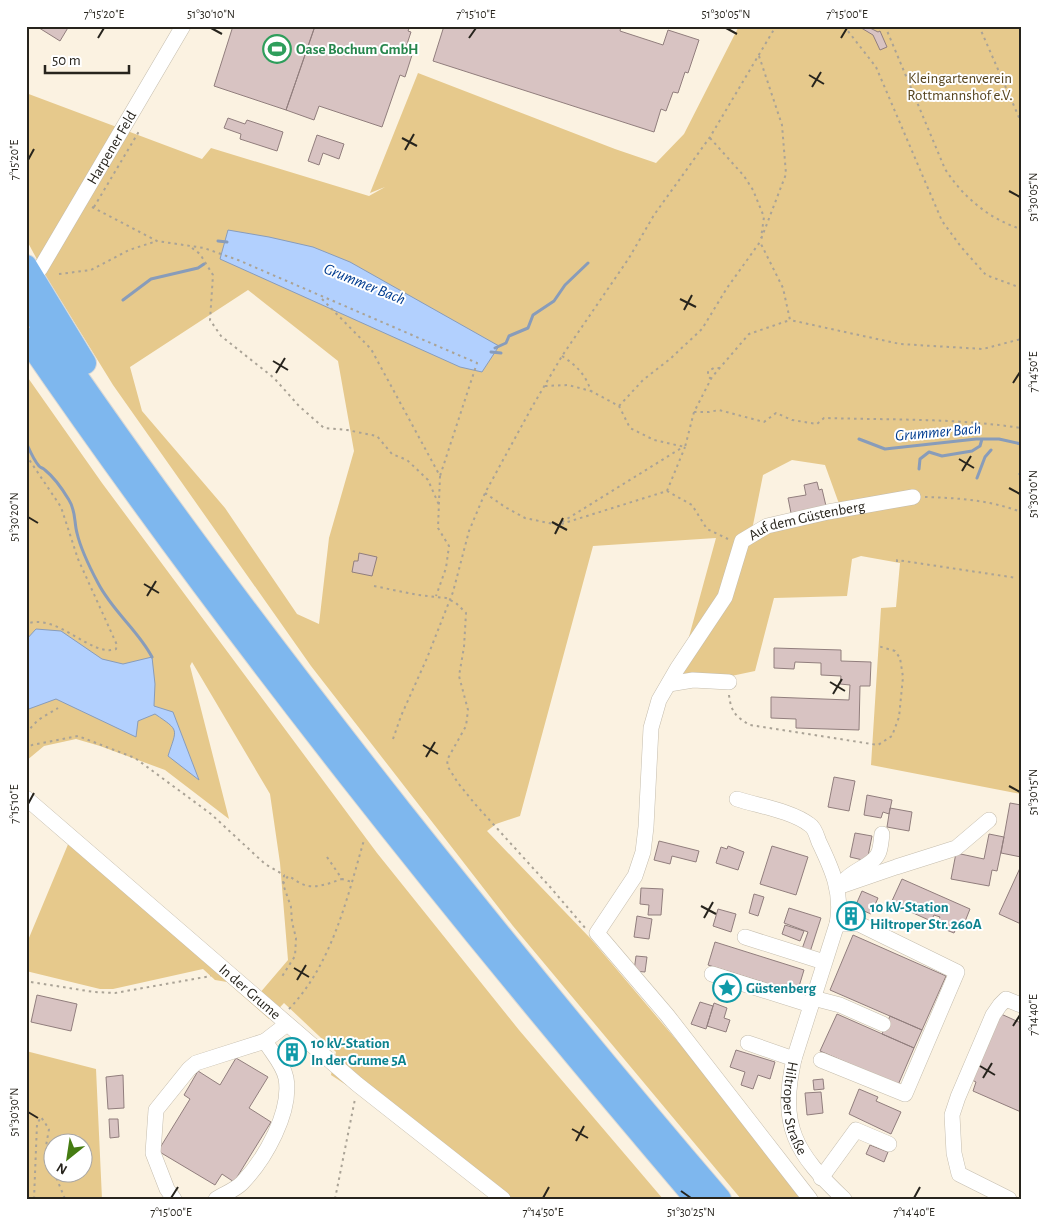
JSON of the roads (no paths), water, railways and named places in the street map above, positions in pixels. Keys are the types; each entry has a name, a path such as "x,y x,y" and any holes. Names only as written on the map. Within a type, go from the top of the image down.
{"highway":[{"path":"33,268 92,376 158,475 182,524"},
{"path":"26,302 78,380 182,524 331,722 488,921 720,1199"},
{"path":"26,338 142,502 298,713 473,933 696,1199"}],"street":[{"name":"Harpener Feld","path":"33,268 88,204 124,128 183,26"},
{"name":"Auf dem Güstenberg","path":"810,1199 667,1015 597,933 635,876 643,852 651,728 659,700 677,668 725,597 742,541 767,526 828,512 913,497"},
{"path":"669,684 693,680 729,682"},
{"name":"In der Grume","path":"26,798 225,971 292,1025 357,1084 503,1199"},
{"name":"Hiltroper Straße","path":"737,799 796,817 812,826 832,869 838,887 839,910 836,924 794,1059 788,1090 788,1116 792,1131 800,1148 821,1178 844,1199"},
{"path":"838,887 956,848 989,820"},
{"path":"838,887 850,874 872,861 879,854 882,834"},
{"path":"821,1060 905,1094 957,972 859,924 836,924"},
{"path":"746,937 824,962"},
{"path":"712,974 812,1001 840,1005 883,1024"},
{"path":"1009,1199 959,1174 954,1152 952,1116 958,1097 993,1015 1000,1004 1006,999 1021,1005"},
{"path":"174,1199 167,1189 154,1153 156,1110 196,1063 265,1041 292,1025"},
{"path":"216,1199 246,1178 262,1156 281,1121 287,1092 285,1077 280,1064 265,1041"},
{"path":"748,1043 794,1059"},
{"path":"821,1178 856,1130 889,1144"}],"water":[{"path":"228,230 313,247 350,262 499,346 482,372 460,367 220,259"},
{"path":"36,629 61,631 102,659 123,664 152,657 155,684 154,706 173,712 199,780 168,756 174,731 169,724 155,714 138,721 136,737 56,699 26,710 26,640"}],"waterway":[{"name":"Grummer Bach","path":"218,241 227,242"},
{"path":"495,348 506,343 509,336 528,328 533,315 554,301 565,285 588,263"},
{"name":"Grummer Bach","path":"123,300 151,279 198,268 204,264"},
{"name":"Grummer Bach","path":"491,352 501,353"},
{"name":"Grummer Bach","path":"859,439 885,449 976,439 999,439 1021,444"},
{"path":"919,469 920,459 929,452 942,456 972,451 980,446 982,439"},
{"name":"Grummer Bach","path":"26,442 37,463 55,480 71,504 81,546 104,593 140,638 152,657"},
{"path":"977,478 985,457 991,450"}],"place":[{"name":"Oase Bochum GmbH","path":"277,49"},
{"name":"10 kV-Station Hiltroper Str. 260A","path":"851,916"},
{"name":"Güstenberg","path":"727,988"},
{"name":"10 kV-Station In der Grume 5A","path":"292,1052"}],"park label":[{"name":"Kleingartenverein Rottmannshof e.V.","path":"960,86"}]}
